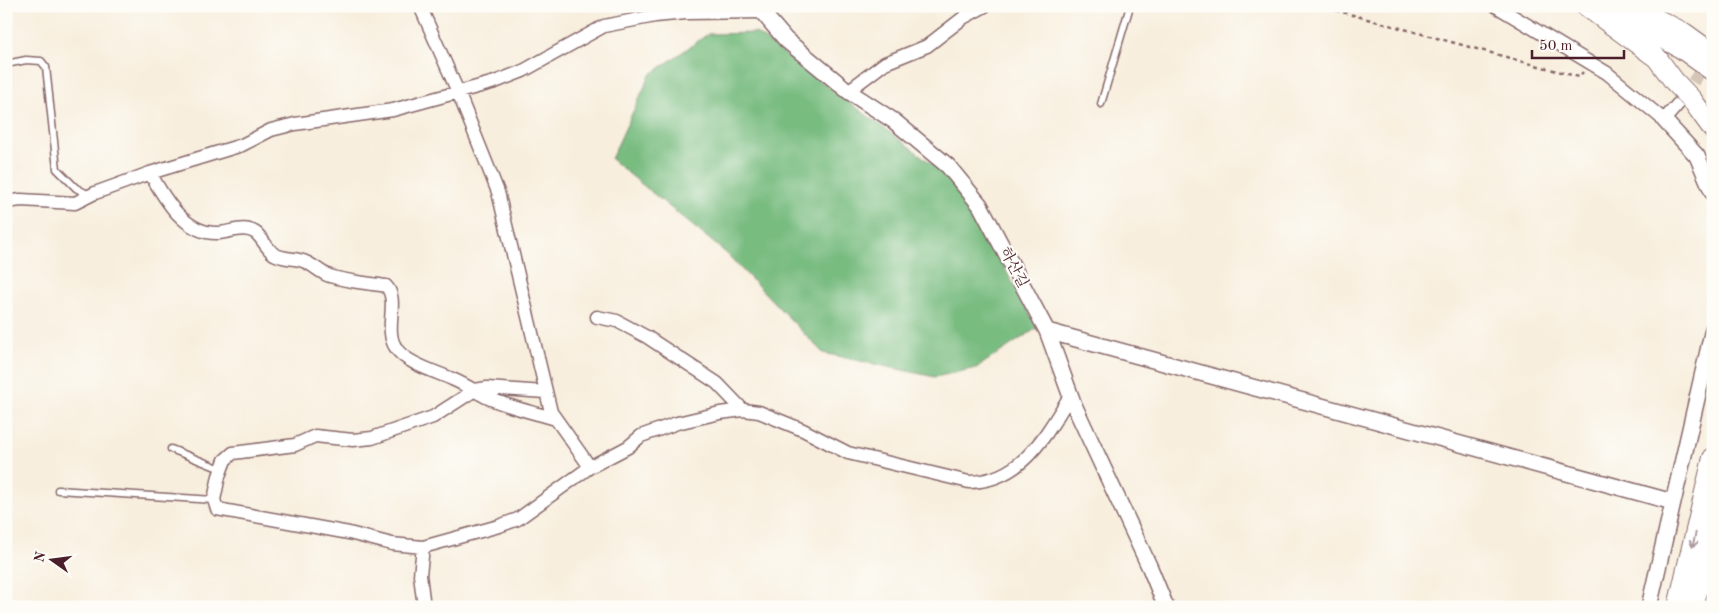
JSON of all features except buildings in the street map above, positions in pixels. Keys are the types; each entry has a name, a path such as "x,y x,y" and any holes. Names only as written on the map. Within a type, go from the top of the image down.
{"highway":[{"path":"1586,6 1657,58 1674,81 1685,102 1713,129"},
{"path":"1605,6 1681,48 1713,71"},
{"path":"1631,6 1684,33 1713,54"},
{"path":"1678,607 1713,458"},
{"path":"1693,607 1713,528"},
{"path":"1707,607 1713,586"}],"street":[{"path":"420,6 458,92 505,216 551,412 590,467"},
{"path":"848,91 885,63 927,46 963,18 985,6"},
{"path":"1496,6 1607,73 1664,120 1708,166 1713,193"},
{"path":"6,202 35,200 69,204 150,173 242,145 271,130 295,124 393,110 495,82 523,72 604,26 678,14 759,9"},
{"name":"하산길","path":"759,9 786,40 848,91 894,121 948,166 980,205 1047,331 1070,396 1150,568 1166,607"},
{"path":"1664,120 1685,102"},
{"path":"150,173 173,210 196,226 218,233 241,229 249,230 256,233 274,254 281,257 306,262 328,276 346,281 386,286 391,291 390,315 395,348 425,368 508,406 556,419"},
{"path":"597,316 617,321 646,337 717,383 744,410"},
{"path":"1649,607 1713,329"},
{"path":"1047,331 1674,502"},
{"path":"545,392 487,388 474,390 433,416 388,433 353,440 315,436 295,445 233,453 225,460 221,469 214,500 217,509 423,548 518,519 590,467 654,430 693,418 744,410 759,412 848,453 969,482 986,482 1016,468 1052,426 1070,396"},
{"path":"423,548 420,575 424,607"}],"lane":[{"path":"1101,104 1130,6"},
{"path":"6,64 33,60 41,61 46,67 57,169 76,188 90,195"},
{"path":"171,449 221,469"},
{"path":"58,490 214,500"}],"path":[{"path":"1320,6 1579,77 1590,63"}],"green space":[{"path":"756,33 946,174 991,243 1037,328 976,368 935,377 823,353 726,253 611,159 650,75 708,34"}],"tunnel":[{"path":"1683,97 1708,60"}]}
